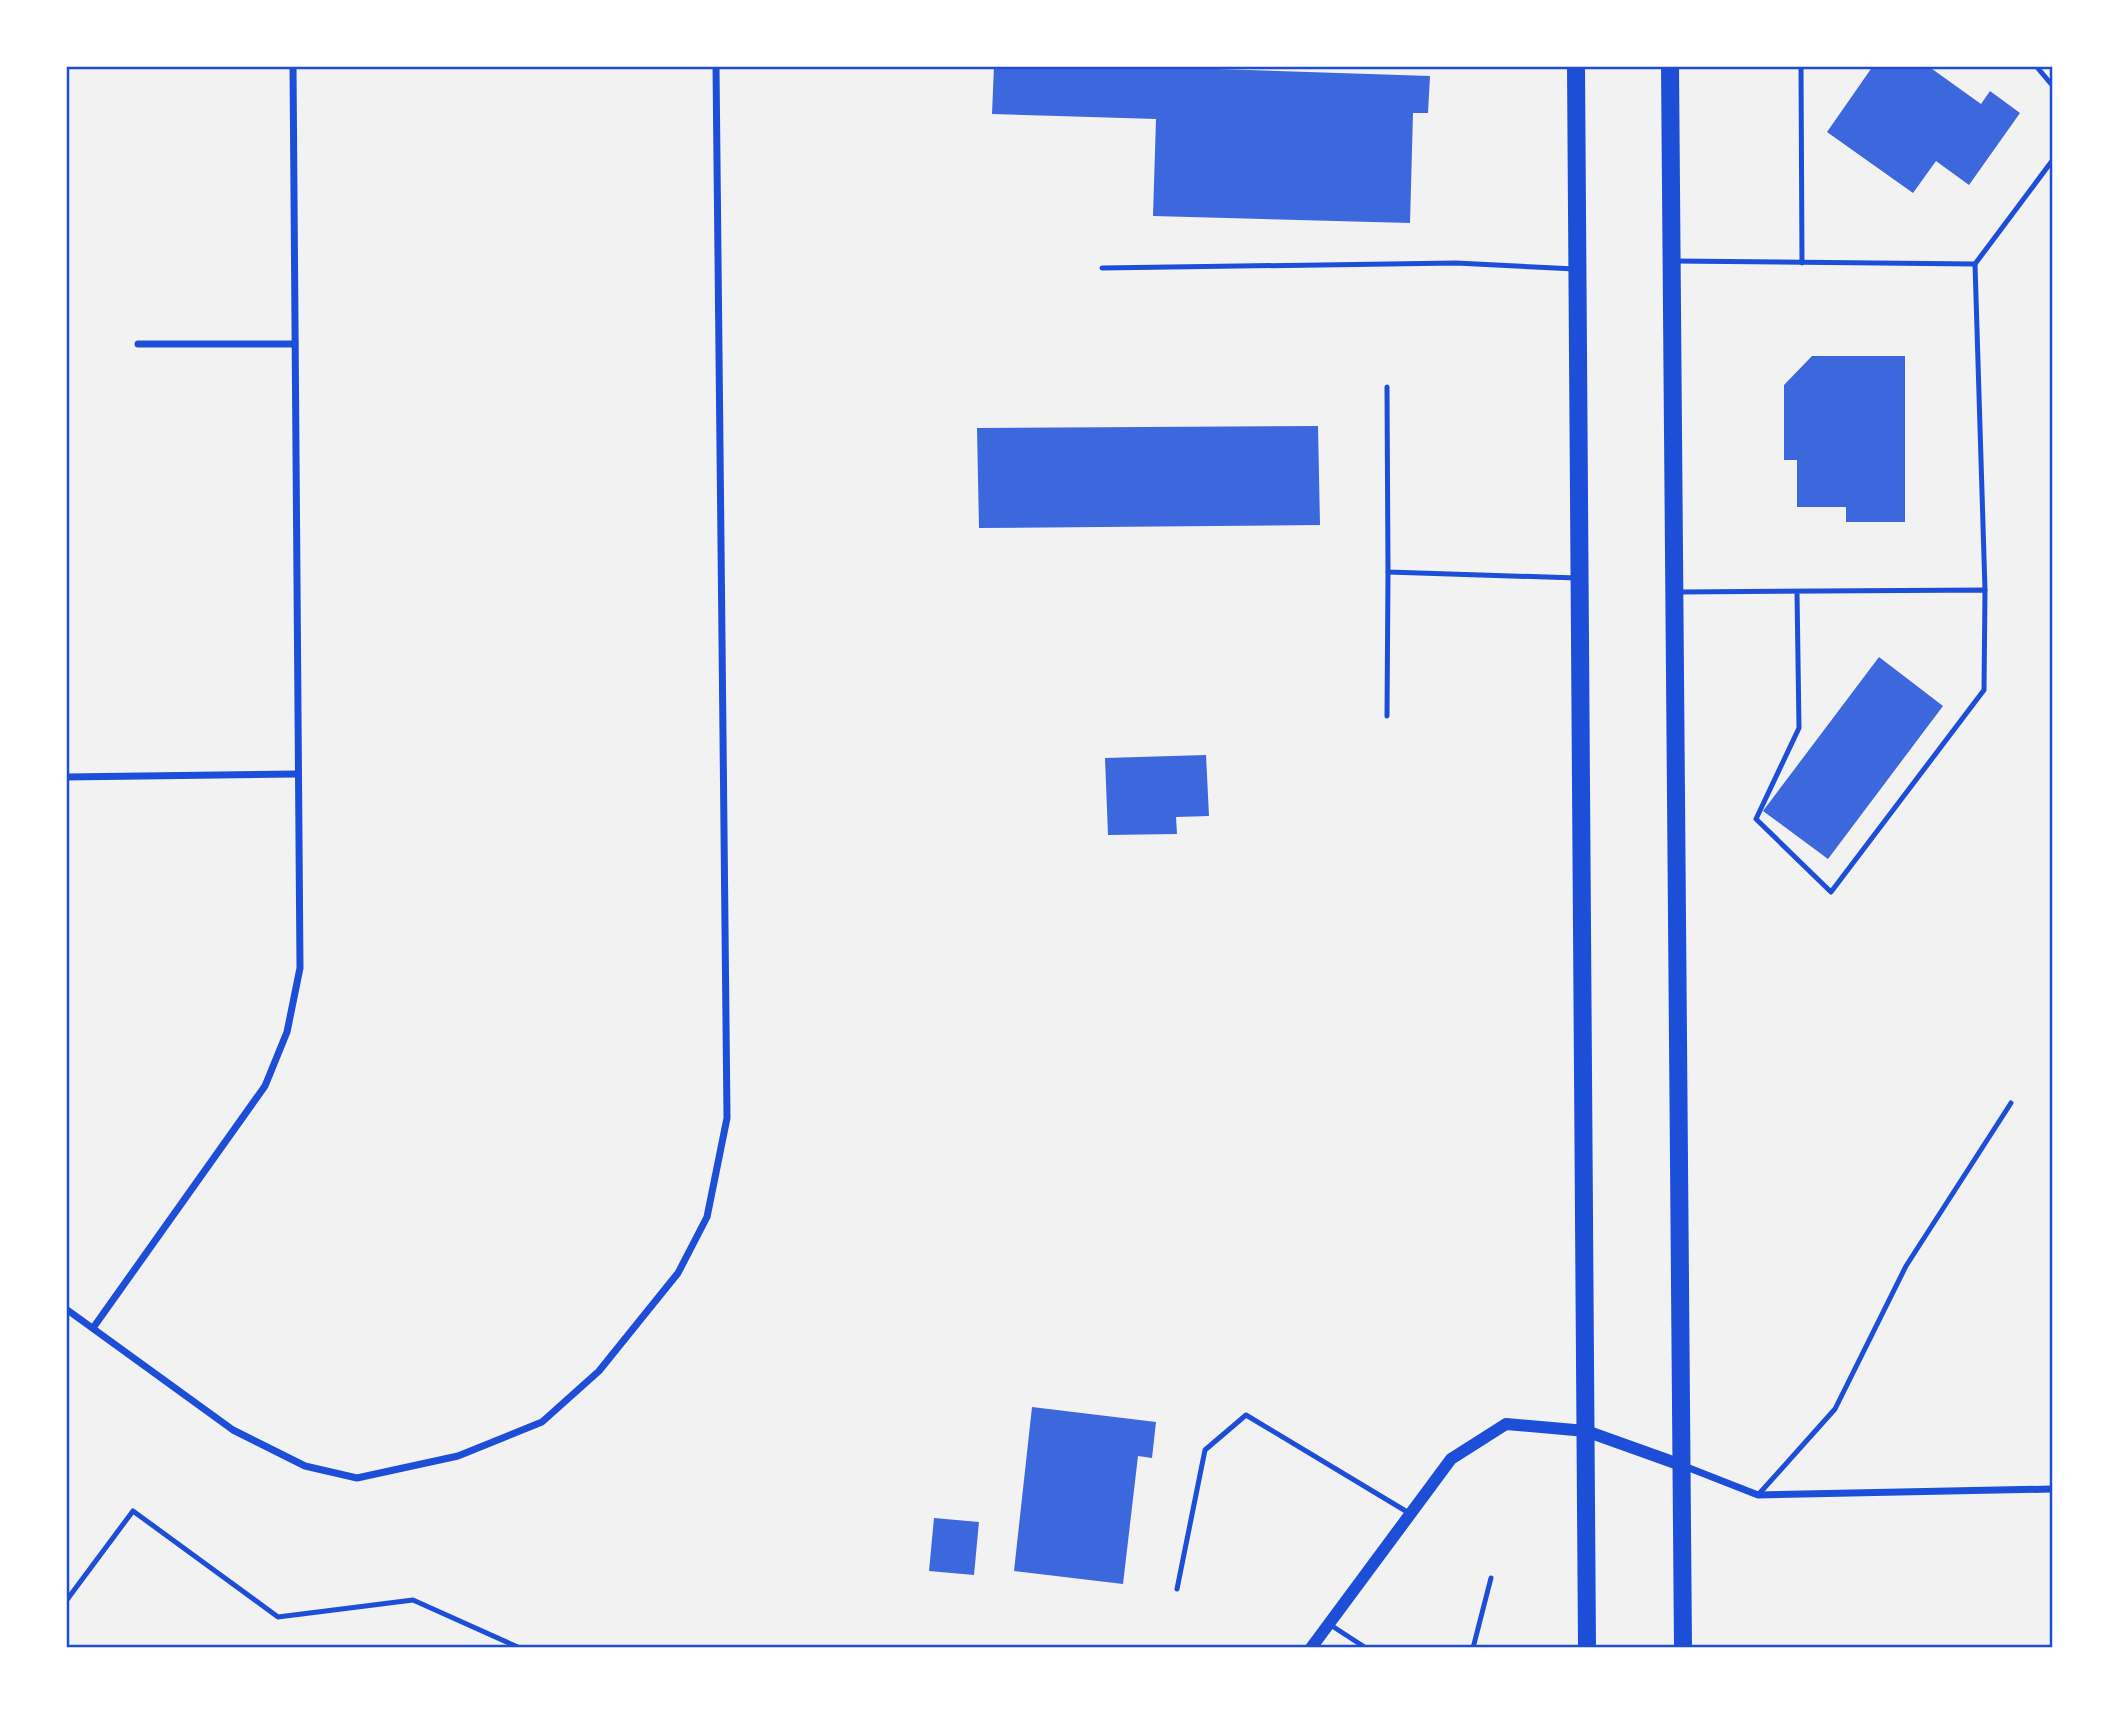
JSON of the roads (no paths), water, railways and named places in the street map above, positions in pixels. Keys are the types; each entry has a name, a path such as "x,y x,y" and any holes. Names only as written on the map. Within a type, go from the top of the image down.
{"main road":[{"path":"1576,66 1587,1647"},
{"path":"1670,66 1684,1647"}],"street":[{"path":"93,1328 265,1086 287,1032 300,968 296,774 293,66"},
{"path":"66,1309 233,1430 305,1465 357,1478 458,1456 542,1422 599,1371 678,1273 707,1217 727,1118 716,66"},
{"path":"138,344 295,344"},
{"path":"66,777 296,774"},
{"path":"1311,1647 1451,1459 1506,1424 1586,1432 1758,1495 2053,1489"}],"lane":[{"path":"1801,66 1802,263"},
{"path":"2036,66 2053,85"},
{"path":"1797,593 1799,728 1756,819 1830,892 1984,690 1985,590 1975,264 2053,161"},
{"path":"1670,261 1975,264"},
{"path":"1102,268 1456,263 1577,269"},
{"path":"1387,387 1387,716"},
{"path":"1388,572 1578,578"},
{"path":"1675,592 1985,590"},
{"path":"1758,1495 1835,1409 1906,1266 2011,1103"},
{"path":"1177,1588 1205,1450 1246,1415 1410,1514"},
{"path":"66,1601 133,1511 278,1617 413,1600 520,1647"},
{"path":"1473,1647 1491,1578"},
{"path":"1329,1624 1366,1647"}]}
